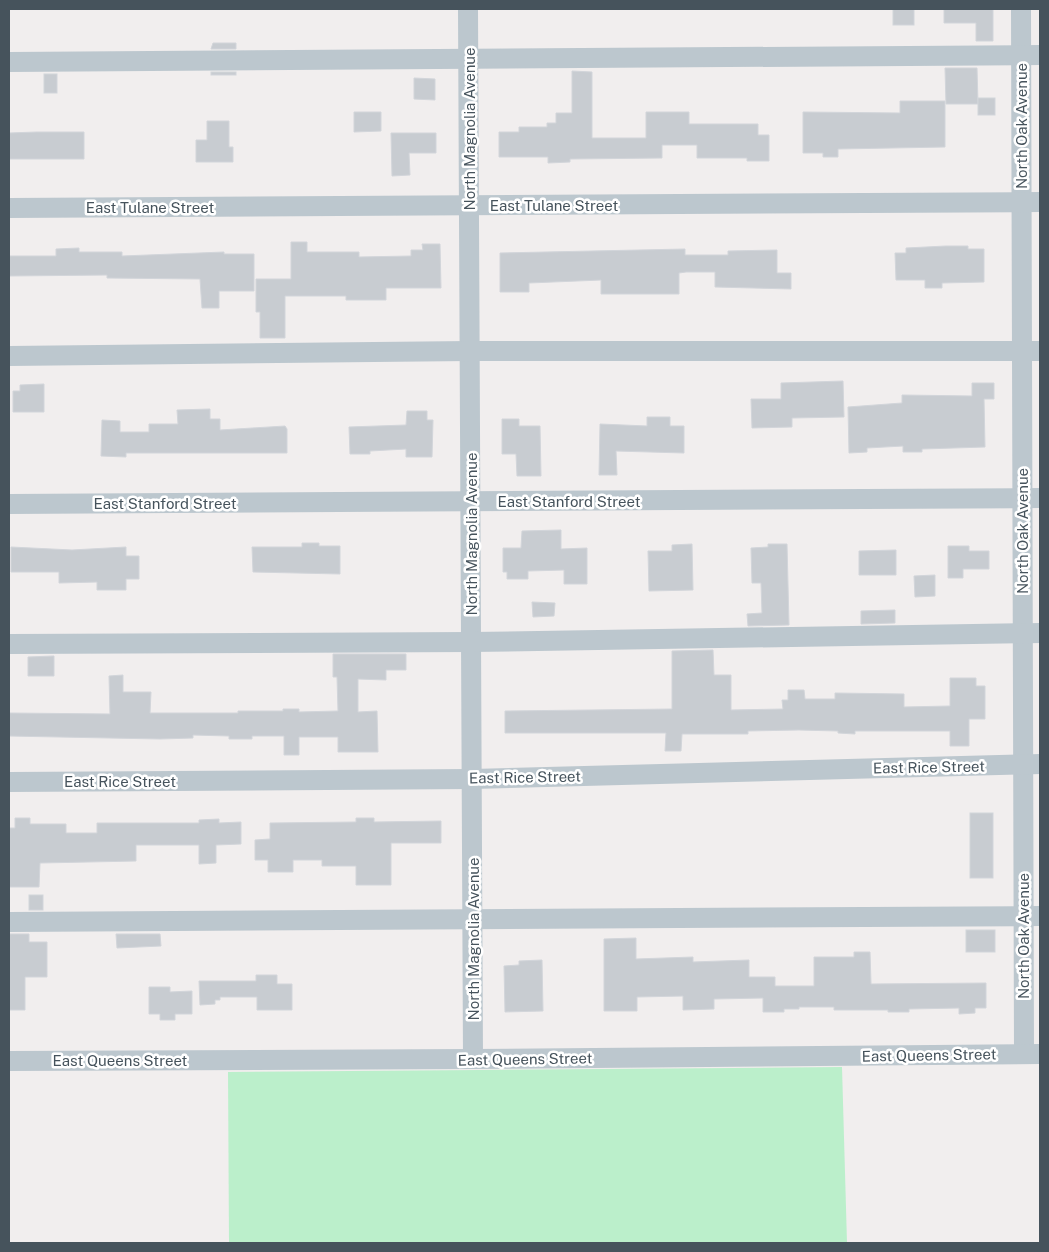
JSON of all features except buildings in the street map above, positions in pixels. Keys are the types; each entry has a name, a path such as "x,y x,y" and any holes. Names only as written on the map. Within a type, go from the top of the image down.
{"street":[{"name":"North Magnolia Avenue","path":"468,9 473,1059"},
{"name":"North Oak Avenue","path":"1021,9 1031,56 1032,1054"},
{"path":"9,62 1031,56"},
{"name":"East Tulane Street","path":"9,208 1031,202"},
{"path":"9,356 470,351 1031,351"},
{"name":"East Stanford Street","path":"9,504 1031,498"},
{"path":"9,644 471,642 1031,634"},
{"name":"East Rice Street","path":"9,782 472,779 1032,764"},
{"path":"9,922 1032,916"},
{"name":"East Queens Street","path":"9,1061 1032,1054"}],"green space":[{"path":"842,1067 847,1243 229,1243 228,1072"}]}
